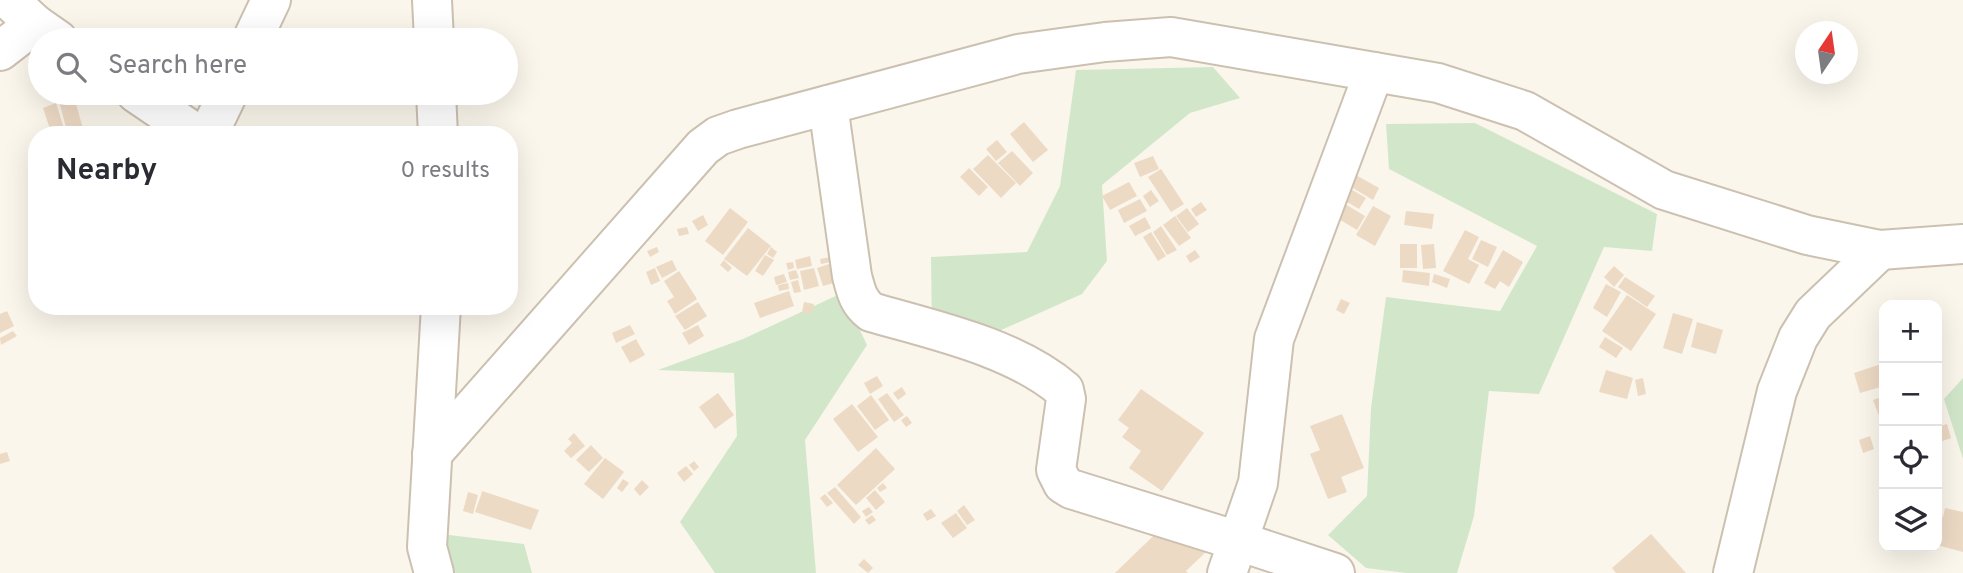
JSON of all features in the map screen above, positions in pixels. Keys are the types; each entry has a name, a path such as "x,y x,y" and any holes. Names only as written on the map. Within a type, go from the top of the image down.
{"street":[{"path":"258,28 271,0"},
{"path":"432,0 433,28"},
{"path":"0,51 34,21"},
{"path":"432,454 703,147 718,136 738,128 1018,54 1105,42 1171,37 1438,83 1525,111 1664,190 1807,236 1880,250 1963,244"},
{"path":"1232,557 1258,483 1274,339 1374,72"},
{"path":"154,105 185,126"},
{"path":"212,126 222,105"},
{"path":"437,105 438,126"},
{"path":"828,105 852,276 857,296 863,306 871,312 978,343 1048,377 1065,390 1066,400 1056,470 1063,484 1071,489 1232,557 1335,573"},
{"path":"1732,573 1777,391 1798,338 1813,314 1880,250"},
{"path":"435,573 427,547 440,315"}],"green space":[{"path":"1213,67 1240,98 1190,113 1102,185 1107,261 1082,294 990,335 932,333 931,257 1027,252 1060,186 1076,70"},
{"path":"1475,123 1657,214 1652,251 1604,247 1539,394 1489,391 1474,516 1457,573 1406,573 1366,568 1328,535 1367,496 1371,408 1386,297 1500,311 1537,246 1389,169 1386,124"},
{"path":"842,293 867,345 805,440 816,573 715,573 680,522 737,436 734,373 658,370 743,339"},
{"path":"1963,378 1963,459 1944,399"},
{"path":"441,534 524,544 532,573 450,573"}],"building":[{"path":"57,105 63,126 49,126 43,108"},
{"path":"60,105 76,105 82,126 66,126"},
{"path":"1024,122 1048,150 1033,162 1010,134"},
{"path":"997,140 1007,152 996,161 986,149"},
{"path":"1012,151 1033,173 1020,186 998,163"},
{"path":"988,155 1016,183 1001,198 973,169"},
{"path":"1153,156 1159,169 1140,177 1134,163"},
{"path":"969,168 988,187 979,196 960,177"},
{"path":"1161,169 1184,204 1171,212 1148,177"},
{"path":"1347,170 1379,188 1373,200 1341,181"},
{"path":"1129,182 1137,196 1110,210 1102,196"},
{"path":"1344,185 1366,198 1359,209 1337,196"},
{"path":"1151,190 1159,201 1150,207 1143,196"},
{"path":"1140,199 1147,211 1124,223 1118,210"},
{"path":"1201,202 1207,210 1196,217 1191,209"},
{"path":"1345,204 1365,216 1357,230 1337,218"},
{"path":"1373,206 1391,216 1375,246 1356,235"},
{"path":"730,208 748,222 723,255 705,241"},
{"path":"1187,208 1199,224 1188,232 1176,216"},
{"path":"1406,211 1434,214 1432,229 1404,225"},
{"path":"703,215 708,225 698,231 692,221"},
{"path":"1175,216 1191,238 1179,246 1163,225"},
{"path":"1145,217 1151,228 1135,236 1129,226"},
{"path":"1161,226 1177,250 1167,255 1153,232"},
{"path":"687,227 689,234 679,236 677,229"},
{"path":"748,228 771,246 747,276 724,259"},
{"path":"1465,230 1479,237 1468,259 1479,265 1469,284 1443,271"},
{"path":"1151,232 1166,256 1158,261 1143,237"},
{"path":"1481,240 1497,247 1488,267 1472,259"},
{"path":"1400,244 1417,244 1417,268 1400,268"},
{"path":"1434,244 1436,268 1423,269 1421,245"},
{"path":"657,247 659,252 650,257 647,251"},
{"path":"771,247 777,252 773,258 767,254"},
{"path":"1195,250 1200,257 1190,263 1186,256"},
{"path":"1503,250 1523,262 1509,287 1500,281 1495,289 1484,283"},
{"path":"765,255 774,260 763,276 755,271"},
{"path":"810,256 812,266 797,269 795,260"},
{"path":"830,257 831,262 821,264 820,259"},
{"path":"672,260 677,270 662,278 656,267"},
{"path":"724,260 732,268 728,272 720,265"},
{"path":"838,261 844,280 823,286 817,268"},
{"path":"793,262 794,268 788,270 786,263"},
{"path":"1614,266 1624,275 1614,287 1604,277"},
{"path":"655,268 660,281 651,285 646,272"},
{"path":"814,268 819,286 804,290 800,271"},
{"path":"796,270 799,278 790,280 788,272"},
{"path":"1403,270 1430,273 1429,286 1402,282"},
{"path":"679,271 697,299 675,314 667,301 674,297 664,281"},
{"path":"784,274 787,282 776,285 774,277"},
{"path":"1434,274 1450,279 1447,288 1432,282"},
{"path":"1625,277 1655,296 1647,307 1618,287"},
{"path":"798,280 801,292 794,293 791,282"},
{"path":"788,283 789,289 779,291 778,285"},
{"path":"1606,284 1621,292 1607,317 1593,308"},
{"path":"789,291 794,306 760,318 754,303"},
{"path":"1627,295 1656,314 1631,351 1602,331"},
{"path":"1341,299 1350,303 1344,314 1336,310"},
{"path":"698,302 707,316 685,330 675,316"},
{"path":"804,302 814,304 812,314 802,312"},
{"path":"7,311 14,326 0,333 0,314"},
{"path":"1673,313 1693,319 1682,354 1663,348"},
{"path":"1697,322 1723,330 1716,354 1691,347"},
{"path":"630,325 635,334 616,343 612,333"},
{"path":"698,325 704,336 689,345 682,333"},
{"path":"13,331 17,336 1,345 0,338"},
{"path":"1605,337 1623,348 1616,358 1599,347"},
{"path":"636,339 645,355 630,363 621,347"},
{"path":"1879,365 1879,387 1860,393 1854,373"},
{"path":"1606,370 1633,378 1627,399 1599,392"},
{"path":"877,376 883,386 870,394 864,383"},
{"path":"1643,378 1646,394 1638,396 1635,380"},
{"path":"902,387 906,394 898,400 893,393"},
{"path":"1141,389 1204,433 1162,491 1129,468 1141,451 1122,437 1129,428 1118,420"},
{"path":"718,393 734,415 715,429 699,407"},
{"path":"887,393 904,415 894,422 878,399"},
{"path":"871,395 889,420 875,430 857,406"},
{"path":"1879,398 1879,416 1873,400"},
{"path":"852,404 878,437 858,452 833,419"},
{"path":"1342,414 1364,468 1341,477 1347,492 1328,499 1310,454 1320,450 1310,426"},
{"path":"907,416 912,423 906,427 901,420"},
{"path":"1947,424 1951,438 1942,441 1942,426"},
{"path":"574,433 585,446 571,458 564,451 572,443 568,439"},
{"path":"1870,436 1874,449 1863,453 1859,440"},
{"path":"591,445 603,458 589,472 576,460"},
{"path":"876,448 895,469 856,505 837,485"},
{"path":"7,452 10,461 0,464 0,454"},
{"path":"605,458 624,472 603,499 584,484"},
{"path":"694,461 699,467 694,471 689,465"},
{"path":"686,466 693,474 684,482 677,473"},
{"path":"623,479 629,483 622,492 617,488"},
{"path":"642,480 649,487 640,496 634,489"},
{"path":"883,483 887,488 880,492 877,488"},
{"path":"835,487 861,517 854,524 827,493"},
{"path":"875,490 885,502 876,510 866,498"},
{"path":"482,491 539,510 531,530 475,512"},
{"path":"468,492 478,495 473,514 463,511"},
{"path":"825,494 833,503 827,507 820,498"},
{"path":"964,505 975,520 967,525 957,511"},
{"path":"869,507 873,512 866,517 862,511"},
{"path":"1945,508 1963,512 1963,552 1942,546"},
{"path":"931,509 936,516 927,521 923,514"},
{"path":"956,513 967,528 953,538 941,523"},
{"path":"872,515 876,520 869,525 865,520"},
{"path":"1175,515 1208,550 1186,571 1188,573 1115,573"},
{"path":"1651,534 1686,573 1616,573 1612,568"},
{"path":"864,559 873,568 868,573 858,565"}]}
